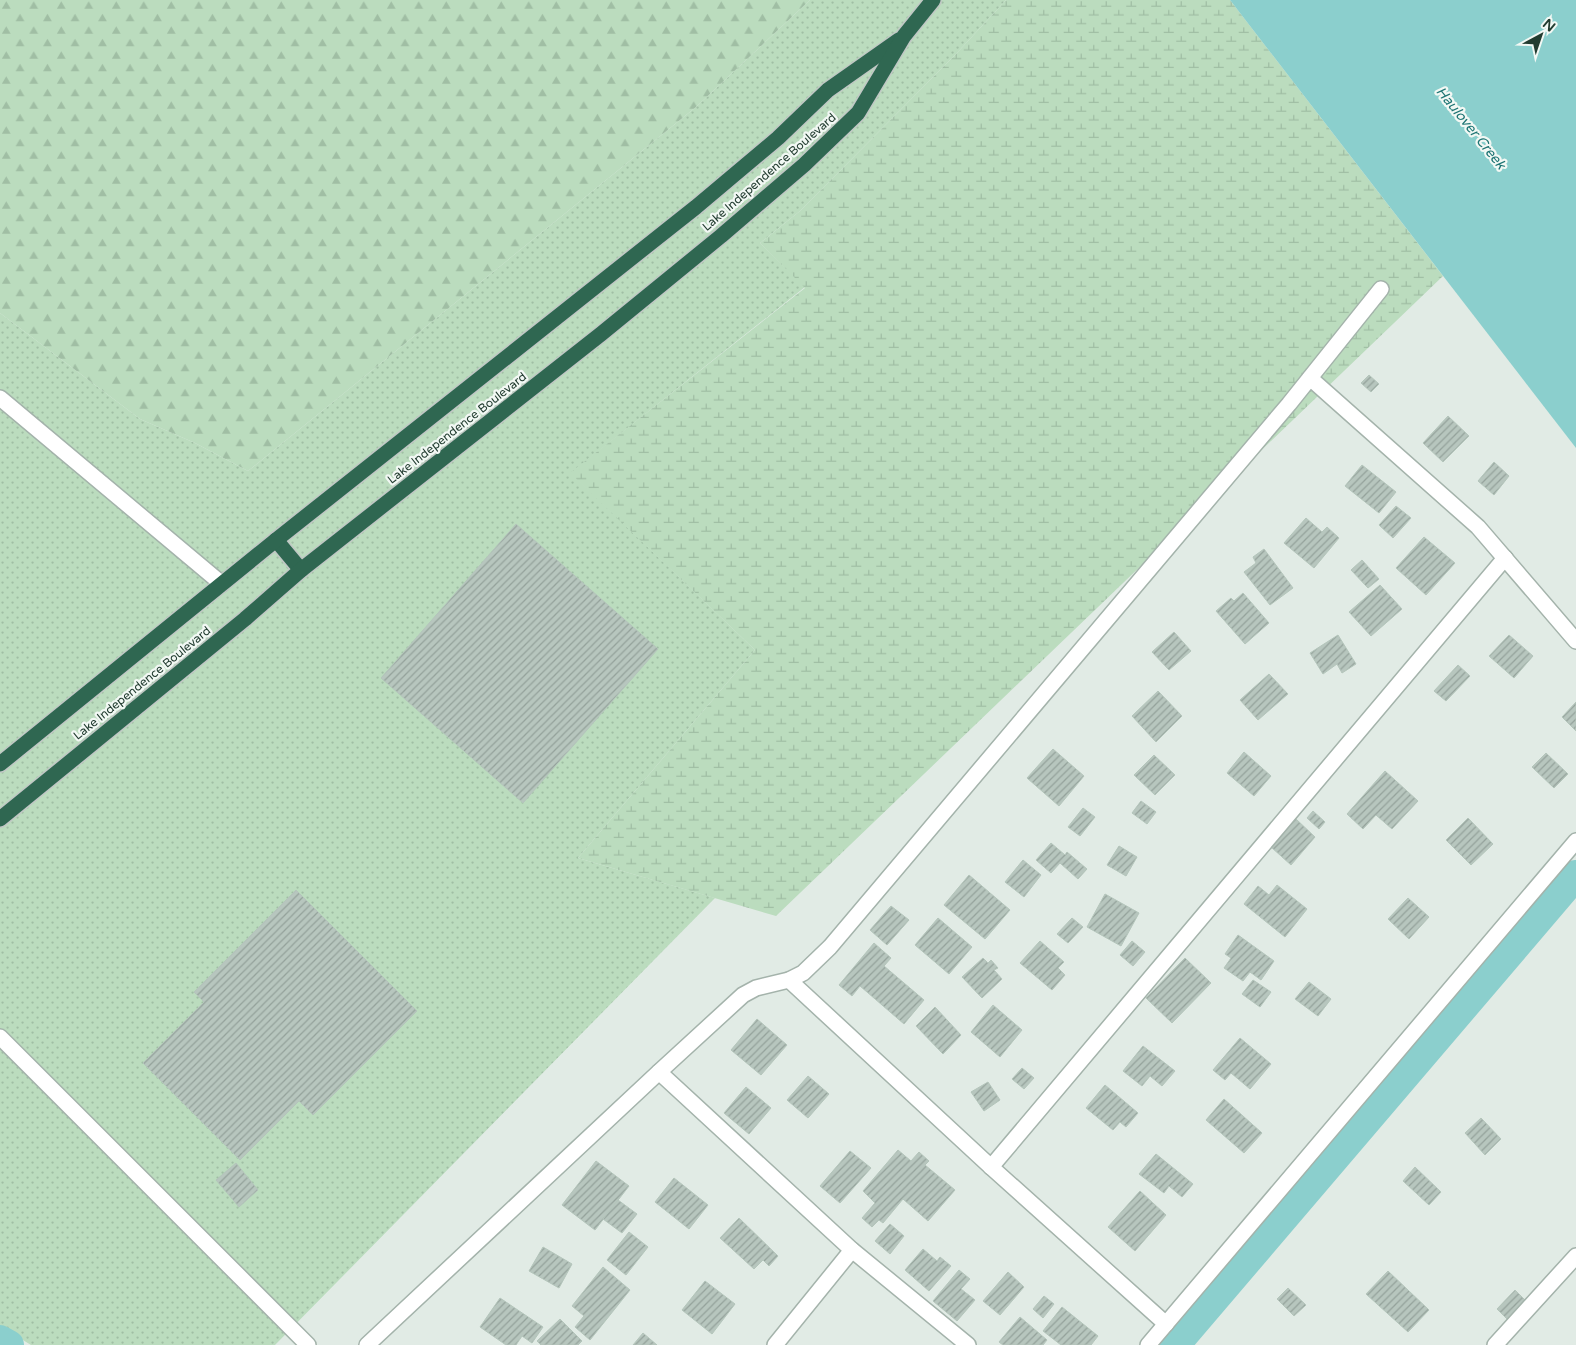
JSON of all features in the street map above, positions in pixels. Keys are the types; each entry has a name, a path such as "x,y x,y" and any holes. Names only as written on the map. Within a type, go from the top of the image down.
{"highway":[{"name":"Lake Independence Boulevard","path":"0,819 237,625 301,570 601,334 804,165 858,113 904,36 933,0"},
{"name":"Lake Independence Boulevard","path":"0,764 276,540 439,413 696,207 778,138 828,90 904,36"},
{"path":"276,540 301,570"}],"street":[{"path":"367,1345 744,995 756,988 789,980 803,973 830,947 1310,378 1381,289"},
{"path":"1310,378 1478,527 1576,641"},
{"path":"0,398 222,584"},
{"path":"991,1167 1505,558"},
{"path":"1148,1345 1576,841"},
{"path":"789,980 991,1167 1166,1324"},
{"path":"0,1037 308,1345"},
{"path":"659,1072 852,1250 968,1345"},
{"path":"775,1345 852,1250"},
{"path":"1495,1345 1576,1256"}],"green space":[{"path":"0,0 810,0 696,107 248,471 195,443 140,419 0,313"},
{"path":"810,0 1006,0 956,54 800,211 760,243 805,287 571,473 755,650 578,858 715,898 275,1345 31,1345 0,1326 0,313 140,419 195,443 248,471 696,107"},
{"path":"1006,0 1230,0 1443,276 776,916 578,858 755,650 570,473 805,288 760,243 800,211 956,54"}],"water":[{"name":"Haulover Creek","path":"1230,0 1576,0 1576,448"}],"building":[{"path":"1369,375 1379,384 1371,392 1361,383"},
{"path":"1448,416 1469,436 1443,462 1423,443"},
{"path":"1494,462 1509,476 1494,495 1478,481"},
{"path":"1362,465 1396,492 1379,513 1345,486"},
{"path":"1396,506 1411,518 1393,538 1379,525"},
{"path":"1306,518 1322,532 1327,527 1339,538 1314,568 1284,543"},
{"path":"516,524 658,649 523,803 381,678"},
{"path":"1424,537 1455,563 1426,595 1396,568"},
{"path":"1264,549 1293,588 1270,605 1244,572 1256,563 1253,557"},
{"path":"1362,560 1379,579 1368,588 1351,570"},
{"path":"1380,585 1402,609 1371,636 1349,612"},
{"path":"1243,593 1269,623 1245,644 1216,611 1231,598 1234,601"},
{"path":"1174,632 1191,651 1169,670 1152,652"},
{"path":"1338,635 1356,664 1342,673 1337,664 1323,674 1310,653"},
{"path":"1509,635 1533,656 1514,678 1489,656"},
{"path":"1458,665 1470,676 1446,701 1434,691"},
{"path":"1269,674 1288,694 1258,720 1240,700"},
{"path":"1158,691 1182,716 1156,742 1132,716"},
{"path":"1576,702 1576,731 1562,717"},
{"path":"1053,749 1084,776 1059,806 1027,778"},
{"path":"1244,752 1271,776 1254,796 1227,773"},
{"path":"1546,753 1568,774 1554,788 1532,767"},
{"path":"1154,755 1175,775 1155,795 1134,775"},
{"path":"1385,771 1418,801 1392,829 1376,815 1363,829 1347,814"},
{"path":"1141,801 1156,812 1147,824 1132,813"},
{"path":"1083,808 1095,817 1080,836 1068,827"},
{"path":"1313,811 1325,822 1319,829 1307,818"},
{"path":"1468,818 1493,844 1471,865 1446,840"},
{"path":"1296,819 1315,837 1291,865 1271,847"},
{"path":"1051,843 1065,855 1067,852 1087,869 1078,879 1060,863 1051,873 1036,860"},
{"path":"1119,846 1137,857 1126,876 1107,865"},
{"path":"1023,860 1041,875 1024,897 1005,882"},
{"path":"969,875 1010,910 985,939 944,905"},
{"path":"1277,885 1307,909 1285,937 1244,904 1258,886 1269,895"},
{"path":"296,890 417,1011 313,1115 299,1101 240,1160 143,1063 204,1002 194,992"},
{"path":"1105,894 1139,913 1121,946 1087,927"},
{"path":"1408,898 1429,917 1409,939 1388,919"},
{"path":"891,906 909,920 887,945 870,930"},
{"path":"938,918 972,947 949,974 915,945"},
{"path":"1072,918 1083,927 1068,943 1057,934"},
{"path":"1238,935 1274,961 1261,980 1250,972 1243,981 1224,968 1231,958 1225,954"},
{"path":"1040,941 1064,962 1058,968 1065,975 1052,990 1020,963"},
{"path":"1132,941 1145,952 1133,966 1120,955"},
{"path":"874,943 891,958 884,966 924,1000 904,1024 860,986 852,996 839,985"},
{"path":"983,958 988,963 991,960 998,968 994,970 1002,979 982,998 962,977"},
{"path":"1185,958 1211,983 1172,1023 1146,998"},
{"path":"1253,980 1271,992 1260,1007 1242,994"},
{"path":"1309,982 1331,999 1318,1016 1295,999"},
{"path":"993,1005 1022,1030 1000,1057 971,1032"},
{"path":"935,1007 961,1035 943,1054 916,1026"},
{"path":"757,1019 787,1045 761,1075 731,1050"},
{"path":"1240,1038 1271,1064 1250,1089 1231,1073 1225,1080 1213,1070"},
{"path":"1143,1046 1175,1071 1162,1086 1150,1076 1142,1086 1123,1071"},
{"path":"1022,1068 1034,1078 1024,1089 1012,1079"},
{"path":"808,1076 829,1094 808,1118 787,1100"},
{"path":"988,1082 1000,1100 984,1111 971,1092"},
{"path":"1105,1085 1138,1113 1126,1127 1120,1122 1113,1130 1086,1108"},
{"path":"746,1087 771,1108 749,1134 724,1113"},
{"path":"1224,1099 1262,1133 1244,1153 1206,1120"},
{"path":"1481,1118 1501,1139 1485,1155 1465,1133"},
{"path":"898,1150 911,1161 919,1152 929,1161 925,1165 955,1190 928,1221 903,1199 883,1223 879,1220 872,1227 862,1218 875,1203 863,1191"},
{"path":"850,1151 871,1168 840,1203 820,1186"},
{"path":"1156,1154 1193,1184 1182,1197 1169,1186 1164,1193 1139,1174"},
{"path":"596,1161 629,1186 595,1230 562,1205"},
{"path":"236,1163 258,1190 239,1207 216,1180"},
{"path":"1415,1167 1441,1192 1429,1205 1403,1181"},
{"path":"674,1178 708,1205 689,1229 655,1202"},
{"path":"1140,1191 1166,1215 1135,1251 1108,1227"},
{"path":"618,1200 637,1214 622,1233 603,1219"},
{"path":"739,1218 778,1256 769,1266 763,1260 754,1269 720,1238"},
{"path":"890,1224 904,1236 890,1254 875,1241"},
{"path":"629,1232 648,1247 626,1275 607,1260"},
{"path":"543,1247 572,1264 559,1288 529,1271"},
{"path":"923,1249 937,1261 940,1257 951,1266 929,1291 905,1270"},
{"path":"603,1267 630,1290 590,1340 575,1327 584,1316 572,1306"},
{"path":"959,1270 970,1279 961,1289 975,1300 957,1321 933,1301"},
{"path":"1388,1271 1429,1310 1408,1332 1366,1294"},
{"path":"1008,1272 1024,1287 1000,1315 983,1301"},
{"path":"705,1281 735,1304 712,1334 682,1310"},
{"path":"1288,1288 1306,1305 1294,1316 1277,1299"},
{"path":"1515,1290 1535,1310 1516,1328 1497,1309"},
{"path":"1044,1296 1054,1304 1043,1318 1033,1309"},
{"path":"500,1298 543,1327 532,1343 522,1336 516,1345 506,1345 480,1327"},
{"path":"1062,1307 1098,1336 1091,1345 1061,1345 1043,1331"},
{"path":"1020,1317 1047,1340 1043,1345 1003,1345 999,1342"},
{"path":"560,1319 582,1341 578,1345 541,1345 537,1341"},
{"path":"643,1333 657,1345 633,1345"}],"waterway":[{"path":"1175,1345 1576,875"},
{"path":"0,1340 9,1345"}]}
